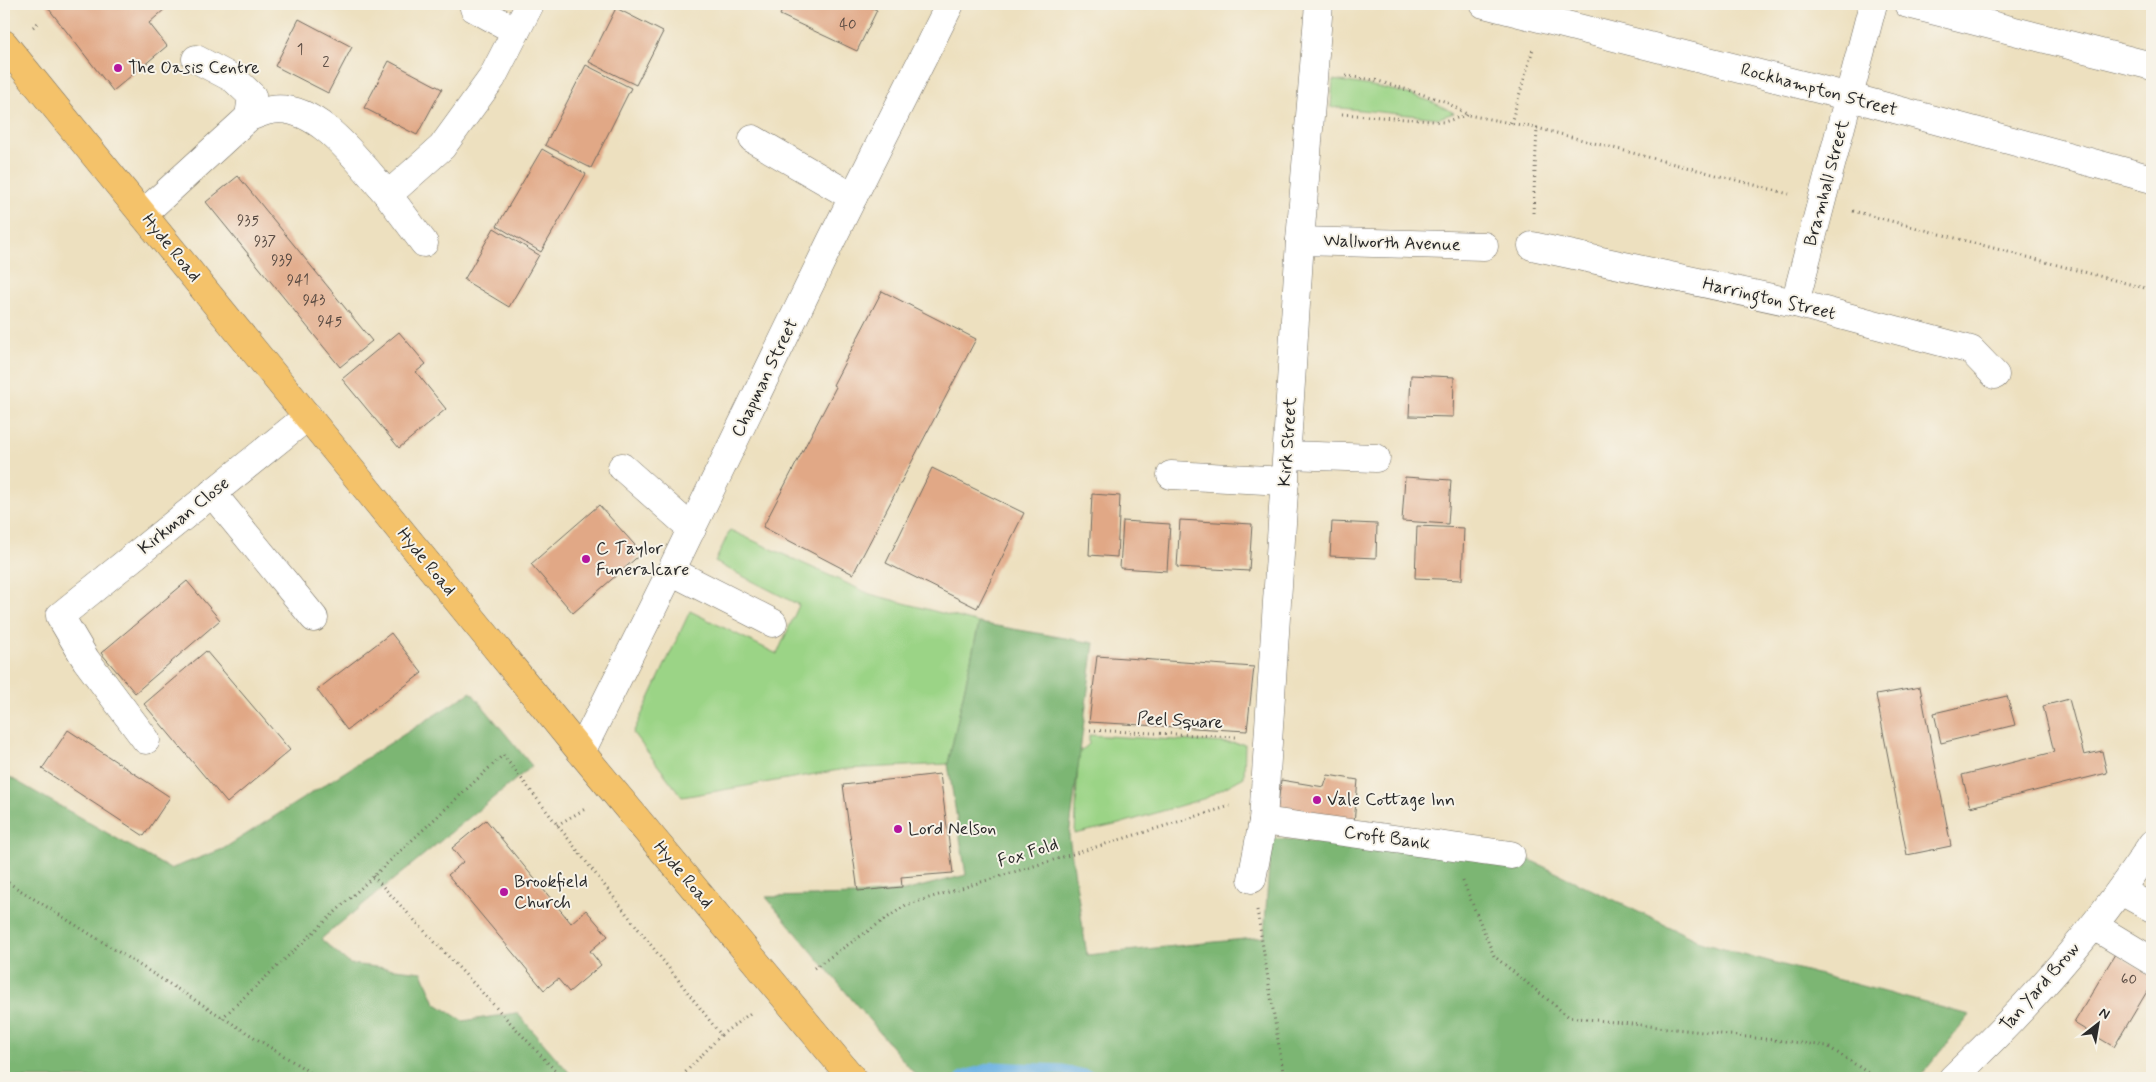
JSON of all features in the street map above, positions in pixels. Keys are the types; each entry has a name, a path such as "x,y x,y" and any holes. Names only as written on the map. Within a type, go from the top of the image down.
{"highway":[{"name":"Hyde Road","path":"4,44 582,752 852,1078"}],"street":[{"path":"388,195 442,147 492,78 530,4"},
{"name":"Chapman Street","path":"582,752 672,572 853,197 950,4"},
{"name":"Kirk Street","path":"1252,880 1264,808 1300,241 1319,4"},
{"name":"Rockhampton Street","path":"1484,4 1538,10 2152,179"},
{"name":"Bramhall Street","path":"1795,303 1873,4"},
{"path":"1908,4 2152,66"},
{"path":"474,8 516,31"},
{"path":"196,59 234,79 252,96 249,117"},
{"path":"142,214 249,117 271,109 295,111 327,128 388,195 424,243"},
{"path":"753,139 853,197"},
{"name":"Wallworth Avenue","path":"1300,241 1484,246"},
{"name":"Harrington Street","path":"1532,246 1795,303 1971,350 1995,375"},
{"name":"Kirkman Close","path":"146,740 86,660 60,616 308,416"},
{"path":"1287,455 1376,458"},
{"path":"622,467 692,530"},
{"path":"1171,476 1285,481"},
{"path":"212,493 314,618"},
{"path":"672,572 773,623"},
{"name":"Croft Bank","path":"1264,808 1448,846 1511,855"},
{"name":"Tan Yard Brow","path":"1953,1078 1996,1038 2094,926 2121,891 2152,844"},
{"path":"2121,891 2152,908"},
{"path":"2094,926 2152,961"}],"path":[{"path":"1511,123 1533,49 1538,10"},
{"path":"1314,72 1375,80 1444,100 1468,115 1537,128"},
{"path":"1310,111 1444,122 1468,115"},
{"name":"Peel Square","path":"1090,730 1268,739"},
{"path":"222,1018 503,755 721,1034"},
{"path":"558,825 585,808"},
{"name":"Fox Fold","path":"814,968 906,905 1264,808"},
{"path":"1448,846 1494,956 1569,1017 1826,1046 1876,1078"},
{"path":"373,876 562,1078"},
{"path":"4,880 319,1078"},
{"path":"1252,880 1284,1078"},
{"path":"680,1078 721,1034 752,1012"}],"green space":[{"path":"1333,80 1411,95 1454,113 1439,118 1331,107"},
{"path":"730,530 870,594 979,623 948,764 845,769 682,797 633,733 690,611 777,654 799,605 715,562"},
{"path":"979,623 1094,643 1069,837 1087,955 1264,937 1271,838 1526,858 1705,944 1970,1015 1919,1078 918,1078 766,897 857,895 904,891 966,875 948,764"},
{"path":"471,692 532,766 321,939 350,964 422,972 435,1003 463,1021 517,1013 574,1078 4,1078 4,774 170,869 223,849"},
{"path":"1089,735 1245,744 1244,777 1206,798 1119,824 1075,834 1078,754 1089,744"}],"building":[{"name":"The Oasis Centre","path":"45,4 162,4 166,8 149,23 167,46 113,91"},
{"path":"785,4 863,4 877,10 857,51 780,15"},
{"path":"616,8 663,32 636,85 589,62"},
{"path":"299,19 352,47 328,93 275,66"},
{"path":"389,61 442,89 417,135 364,108"},
{"path":"586,65 631,88 591,168 545,145"},
{"path":"542,149 586,174 541,252 497,226"},
{"path":"238,176 372,341 340,367 206,202"},
{"path":"494,228 539,255 509,307 464,280"},
{"path":"882,291 976,339 853,574 763,527 836,387 833,385"},
{"path":"399,332 426,364 416,372 446,409 399,448 342,379"},
{"path":"1411,375 1454,377 1453,417 1409,416"},
{"path":"932,468 1024,513 977,608 886,563"},
{"path":"1405,477 1451,480 1448,524 1402,521"},
{"path":"1092,494 1120,496 1117,557 1089,555"},
{"name":"C Taylor Funeralcare","path":"599,505 642,553 573,613 531,564"},
{"path":"1180,520 1252,524 1249,571 1177,567"},
{"path":"1123,521 1170,524 1167,571 1120,568"},
{"path":"1332,522 1377,524 1376,558 1330,556"},
{"path":"1417,526 1464,528 1462,580 1415,578"},
{"path":"187,581 220,620 135,693 101,653"},
{"path":"391,633 422,673 347,730 317,690"},
{"path":"206,651 290,750 227,803 144,704"},
{"path":"1097,656 1254,667 1247,731 1089,722"},
{"path":"1920,687 1951,846 1907,855 1876,695"},
{"path":"2007,696 2015,725 1941,743 1934,713"},
{"path":"2069,699 2084,755 2102,751 2107,773 1970,807 1962,775 2054,752 2043,706"},
{"path":"68,730 170,797 144,836 42,769"},
{"name":"Lord Nelson","path":"940,774 953,873 901,877 902,887 858,891 843,785"},
{"name":"Vale Cottage Inn","path":"1328,775 1358,780 1354,823 1277,813 1281,780 1324,787"},
{"name":"Brookfield Church","path":"486,820 571,923 586,910 608,936 590,951 601,965 569,992 558,979 544,990 448,875 463,862 452,848"},
{"path":"2115,954 2152,976 2152,983 2114,1047 2074,1023"}],"waterway":[{"path":"962,1077 994,1067 1063,1070 1098,1078"}],"place":[{"name":"The Oasis Centre","path":"118,68"},
{"name":"C Taylor Funeralcare","path":"586,559"},
{"name":"Vale Cottage Inn","path":"1317,800"},
{"name":"Lord Nelson","path":"898,829"},
{"name":"Brookfield Church","path":"504,892"}]}
